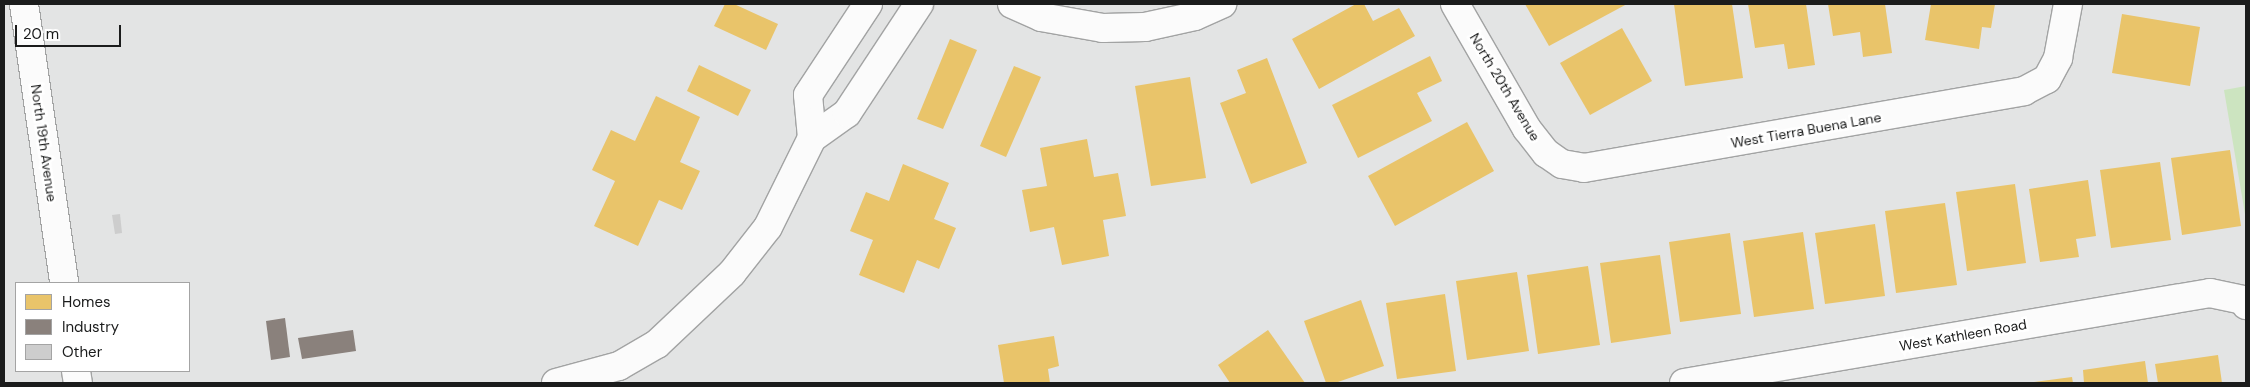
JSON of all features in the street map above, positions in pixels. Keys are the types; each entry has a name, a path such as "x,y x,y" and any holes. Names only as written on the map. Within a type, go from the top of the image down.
{"street":[{"name":"North 19th Avenue","path":"24,4 64,282"},
{"path":"812,138 808,95 868,4"},
{"path":"556,383 619,366 657,344 732,273 768,227 812,138 847,113 919,4"},
{"path":"1012,4 1041,17 1103,28 1145,27 1195,16 1222,4"},
{"name":"North 20th Avenue","path":"1455,4 1528,129 1546,154 1562,164"},
{"name":"West Tierra Buena Lane","path":"1562,164 1584,168 2024,91 2047,79 2058,58 2068,4"},
{"name":"West Kathleen Road","path":"1684,383 2210,293 2244,302"}],"green space":[{"path":"2246,86 2246,220 2224,90"}],"building: Homes":[{"path":"725,4 734,4 778,24 766,50 714,26"},
{"path":"1356,4 1364,4 1373,21 1399,8 1415,36 1319,89 1292,39"},
{"path":"1525,4 1627,4 1549,46"},
{"path":"1674,4 1732,4 1743,78 1685,86"},
{"path":"1748,4 1806,4 1815,65 1788,69 1784,44 1755,48"},
{"path":"1828,4 1885,4 1892,53 1863,57 1860,32 1833,36"},
{"path":"1931,4 1995,4 1991,28 1982,27 1979,49 1925,40"},
{"path":"2122,14 2200,27 2190,86 2112,73"},
{"path":"1622,28 1652,81 1590,115 1560,63"},
{"path":"950,39 977,50 943,129 917,119"},
{"path":"1430,56 1442,81 1417,93 1432,121 1358,158 1332,105"},
{"path":"1267,58 1307,163 1251,184 1220,103 1246,93 1237,70"},
{"path":"699,65 751,90 738,116 687,91"},
{"path":"1014,66 1041,77 1006,157 980,146"},
{"path":"1190,77 1206,178 1151,186 1135,86"},
{"path":"656,96 700,117 680,162 700,171 682,210 659,200 638,246 594,226 615,181 592,170 611,130 635,141"},
{"path":"1467,122 1494,171 1395,226 1368,176"},
{"path":"1087,139 1094,177 1118,173 1126,216 1103,220 1109,256 1062,265 1054,227 1030,232 1022,190 1047,186 1040,148"},
{"path":"2230,150 2241,226 2182,235 2171,158"},
{"path":"2160,162 2171,240 2111,248 2100,170"},
{"path":"903,164 949,183 934,219 956,228 939,269 917,260 904,293 859,275 873,240 850,231 866,192 889,201"},
{"path":"2088,180 2096,236 2076,239 2079,257 2040,262 2029,189"},
{"path":"2015,184 2026,263 1967,271 1956,192"},
{"path":"1945,203 1957,285 1896,293 1885,211"},
{"path":"1875,224 1885,296 1825,304 1815,233"},
{"path":"1803,232 1814,309 1754,317 1743,241"},
{"path":"1730,233 1741,314 1680,322 1669,242"},
{"path":"1660,255 1671,334 1611,343 1600,263"},
{"path":"1588,266 1600,345 1538,354 1527,275"},
{"path":"1517,272 1529,351 1467,360 1456,281"},
{"path":"1445,294 1456,371 1397,379 1386,303"},
{"path":"1361,300 1384,366 1335,383 1326,383 1304,321"},
{"path":"1268,330 1305,383 1230,383 1218,365"},
{"path":"1054,336 1059,366 1048,369 1050,383 1004,383 998,345"},
{"path":"2218,355 2222,383 2158,383 2155,364"},
{"path":"2145,361 2148,383 2084,383 2083,370"},
{"path":"2072,377 2073,383 2034,383 2034,382"}],"building: Industry":[{"path":"285,318 290,357 271,360 266,321"},
{"path":"353,330 356,351 302,359 298,338"}],"building: Other":[{"path":"120,214 122,233 115,234 112,215"}]}
